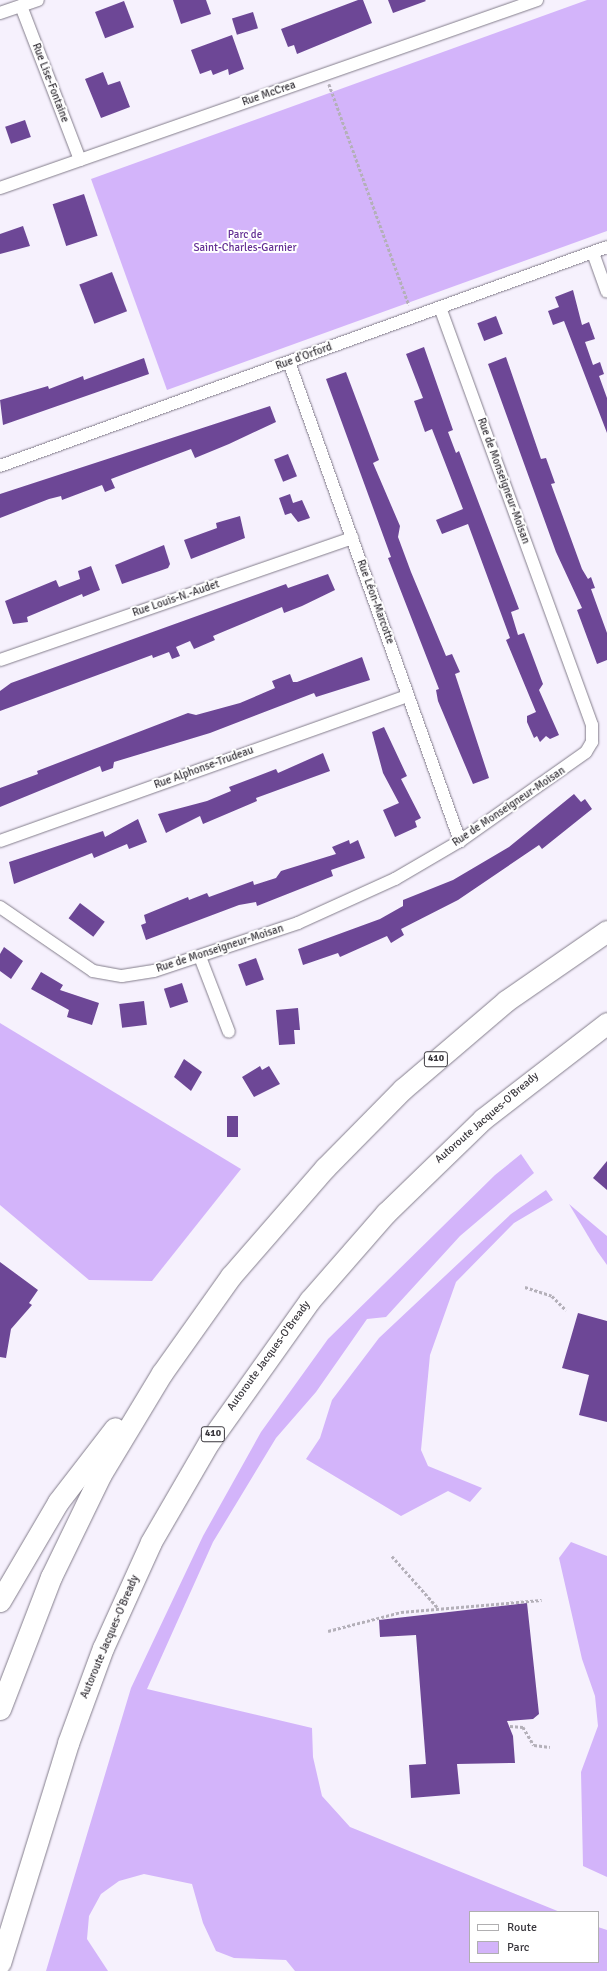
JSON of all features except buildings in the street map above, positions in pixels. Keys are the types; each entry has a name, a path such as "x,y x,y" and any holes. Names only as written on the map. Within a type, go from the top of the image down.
{"highway":[{"name":"410","path":"0,1709 72,1531 110,1458 162,1373 249,1254 376,1114 491,1013 607,931"},
{"name":"Autoroute Jacques-O'Bready","path":"0,1963 68,1743 103,1648 154,1537 216,1431 310,1300 399,1198 498,1106 607,1023"},
{"path":"0,1601 58,1502 162,1373"}],"street":[{"path":"0,13 38,0"},
{"name":"Rue McCrea","path":"0,188 537,0"},
{"name":"Rue Lise-Fontaine","path":"21,6 80,160"},
{"name":"Rue d'Orford","path":"0,466 607,247"},
{"path":"593,253 607,292"},
{"name":"Rue de Monseigneur-Moisan","path":"0,907 76,961 101,972 134,976 200,957 357,898 460,841 577,761 586,752 593,734 440,308"},
{"name":"Rue Léon-Marcotte","path":"289,362 460,841"},
{"name":"Rue Louis-N.-Audet","path":"0,660 352,538"},
{"name":"Rue Alphonse-Trudeau","path":"0,841 408,696"},
{"path":"200,957 229,1032"}],"path":[{"path":"325,74 413,317"},
{"path":"525,1287 552,1296 566,1310"},
{"path":"392,1556 439,1609"},
{"path":"328,1631 402,1612 540,1600"},
{"path":"510,1726 523,1727 534,1745 550,1747"}],"green space":[{"name":"Parc de Saint-Charles-Garnier","path":"587,0 607,0 607,231 167,390 91,179"},
{"path":"0,1023 241,1169 152,1281 89,1280 0,1205"},
{"path":"521,1154 534,1173 460,1236 386,1317 367,1319 316,1392 276,1438 213,1542 147,1689 312,1728 313,1757 322,1796 350,1827 558,1911 469,1911 469,1963 599,1963 599,1927 607,1930 607,1971 295,1971 286,1960 234,1958 216,1951 203,1923 192,1884 144,1874 119,1881 101,1894 89,1916 87,1939 108,1971 46,1971 131,1688 203,1536 261,1432 328,1339 495,1175"},
{"path":"546,1190 553,1200 514,1223 456,1282 430,1355 421,1450 428,1466 482,1488 470,1502 448,1491 401,1516 306,1459 320,1438 332,1400 379,1338 511,1214"},
{"path":"569,1204 607,1236 607,1265 597,1251"},
{"path":"571,1542 607,1556 607,1877 583,1866 581,1772 598,1726 595,1696 582,1659 559,1558"}]}
